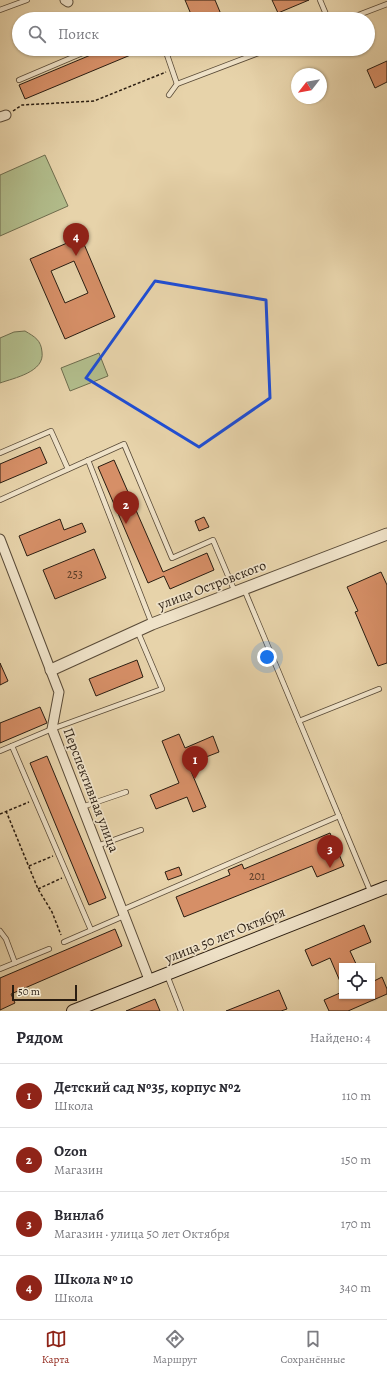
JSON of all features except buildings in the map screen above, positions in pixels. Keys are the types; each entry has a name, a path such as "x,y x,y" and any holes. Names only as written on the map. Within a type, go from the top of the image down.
{"main road":[{"name":"улица 50 лет Октября","path":"73,1011 150,982 371,893 386,889"}],"street":[{"name":"улица Островского","path":"51,670 137,630 387,534"},
{"name":"Перспективная улица","path":"0,539 59,692 52,729 150,982"}],"lane":[{"path":"0,10 27,0"},
{"path":"320,0 325,12"},
{"path":"366,12 387,4"},
{"path":"20,80 76,56"},
{"path":"167,56 177,84"},
{"path":"168,94 177,84 251,56"},
{"path":"0,453 51,431 68,469"},
{"path":"0,500 124,444 172,558 213,540 239,591 299,721 371,893"},
{"path":"88,460 152,624"},
{"path":"0,751 52,729 162,689 137,630"},
{"path":"299,721 379,689"},
{"path":"12,746 91,930"},
{"path":"82,807 126,792"},
{"path":"64,942 123,913 339,816"},
{"path":"97,846 141,830"},
{"path":"0,931 6,939 15,962"},
{"path":"0,968 50,949"},
{"path":"167,975 181,1011"}],"path":[{"path":"3,116 22,105 94,100 172,70"},
{"path":"0,814 35,799"},
{"path":"6,811 38,889 52,912 64,942"},
{"path":"29,866 58,853"},
{"path":"38,889 68,876"}],"highlighted area":[{"path":"155,281 266,300 270,398 199,447 86,378"}],"green space":[{"path":"45,155 68,206 0,236 0,175"},
{"path":"25,331 35,337 39,342 42,352 42,359 39,365 27,373 0,383 0,338 14,332"},
{"path":"99,353 108,376 70,391 61,368"}],"place":[{"name":"Школа № 10","path":"76,256"},
{"name":"Ozon","path":"126,524"},
{"name":"Детский сад №35, корпус №2","path":"195,779"},
{"name":"Винлаб","path":"330,868"}]}
